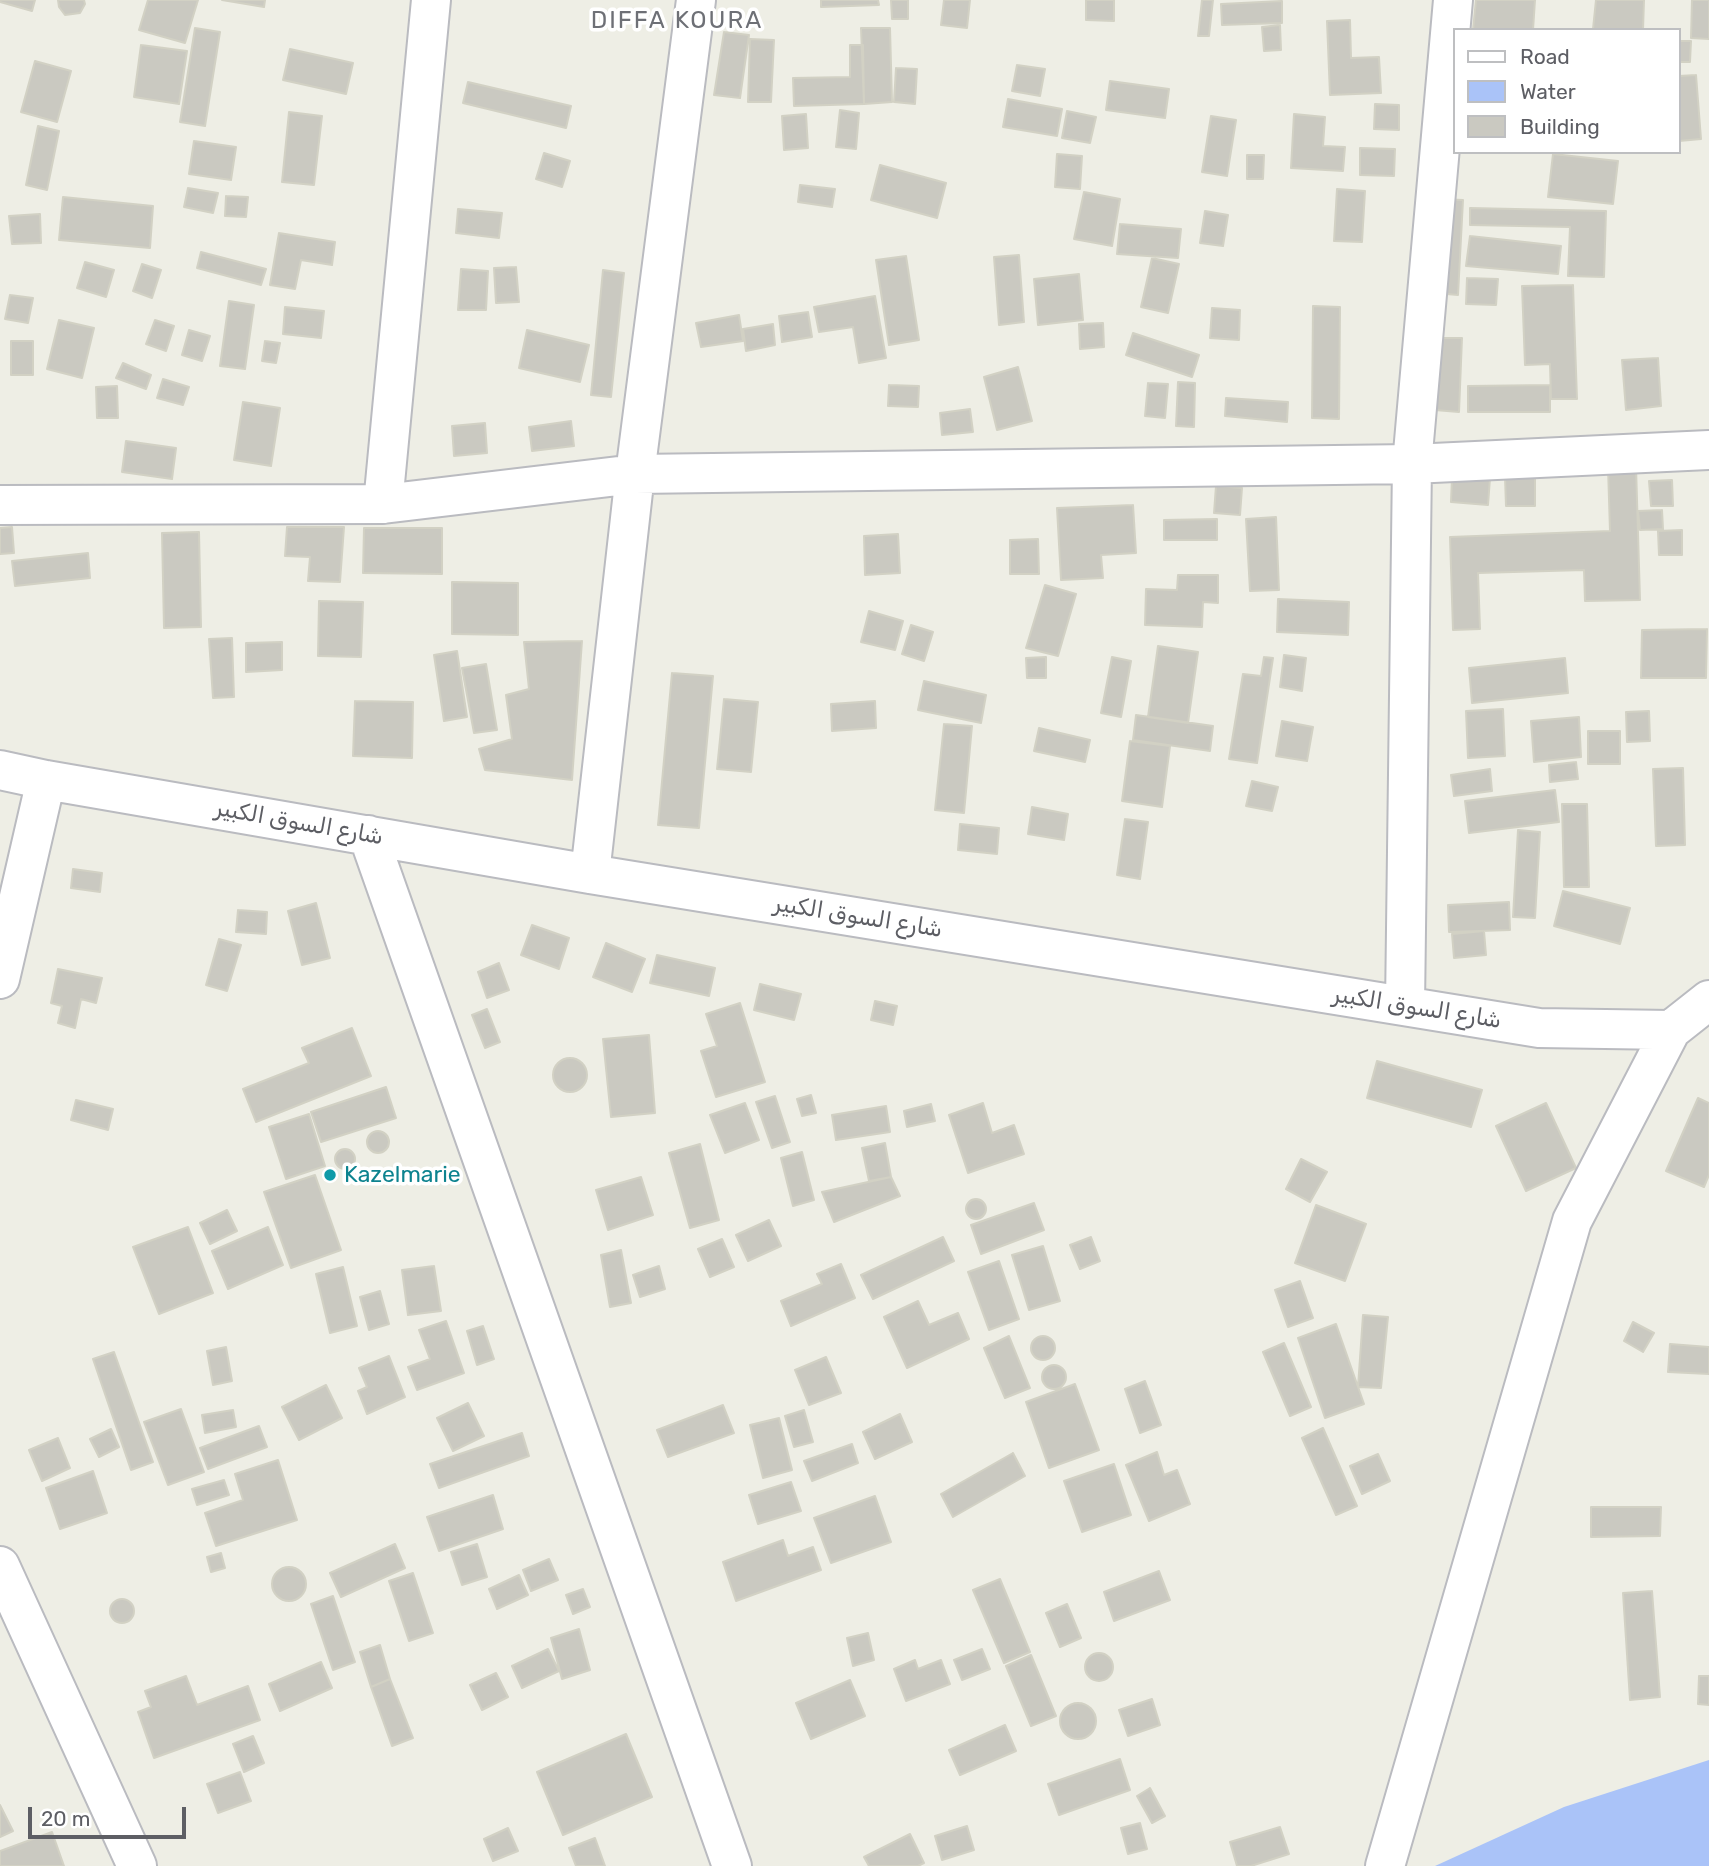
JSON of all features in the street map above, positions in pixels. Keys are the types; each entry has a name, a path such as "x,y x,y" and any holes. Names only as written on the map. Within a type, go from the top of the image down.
{"street":[{"path":"383,504 431,0"},
{"path":"590,874 635,474 696,0"},
{"path":"1405,1006 1412,464 1453,0"},
{"path":"0,505 383,504 635,474 1412,464 1709,450"},
{"name":"شارع السوق الكبير","path":"0,770 590,874 1539,1028 1671,1030"},
{"path":"0,979 46,780"},
{"path":"368,835 732,1866"},
{"path":"1385,1866 1572,1221 1671,1030 1709,1000"},
{"path":"0,1567 137,1866"}],"water":[{"path":"1709,1760 1709,1866 1435,1866 1564,1807"}],"building":[{"path":"35,0 32,11 0,2"},
{"path":"58,0 84,0 85,4 80,13 65,15"},
{"path":"148,0 198,0 185,43 139,30"},
{"path":"222,0 265,0 264,7"},
{"path":"821,0 878,0 879,5 821,7"},
{"path":"891,0 908,0 908,19 892,19"},
{"path":"944,0 970,0 967,28 941,25"},
{"path":"1086,0 1114,0 1114,21 1086,20"},
{"path":"1202,0 1213,0 1209,36 1198,36"},
{"path":"1476,0 1535,0 1533,28 1473,28"},
{"path":"1596,0 1644,0 1643,28 1593,28"},
{"path":"1692,0 1709,0 1709,39 1691,38"},
{"path":"1282,1 1282,23 1222,25 1221,4"},
{"path":"1350,20 1351,58 1379,57 1381,93 1330,95 1327,21"},
{"path":"1280,25 1281,50 1264,51 1262,27"},
{"path":"195,28 220,32 205,126 180,122"},
{"path":"861,28 890,28 892,102 864,104"},
{"path":"724,32 749,35 740,98 714,95"},
{"path":"750,39 774,40 771,102 748,102"},
{"path":"1681,41 1691,41 1690,62 1681,62"},
{"path":"141,45 187,51 179,104 134,97"},
{"path":"850,45 863,45 864,104 794,106 793,78 850,77"},
{"path":"290,49 353,63 346,94 283,80"},
{"path":"35,61 71,71 57,122 21,112"},
{"path":"1017,65 1045,69 1040,96 1012,91"},
{"path":"896,68 917,69 915,104 894,102"},
{"path":"1696,75 1701,139 1681,141 1681,76"},
{"path":"1110,81 1169,89 1165,118 1106,110"},
{"path":"468,82 571,106 566,128 463,103"},
{"path":"1008,99 1062,109 1057,136 1003,127"},
{"path":"1375,104 1399,105 1399,130 1374,129"},
{"path":"840,110 859,113 856,149 836,147"},
{"path":"1067,111 1096,117 1090,143 1062,138"},
{"path":"289,112 322,116 314,185 282,182"},
{"path":"806,114 808,148 784,150 782,116"},
{"path":"1294,114 1325,117 1323,146 1345,147 1343,171 1291,168"},
{"path":"1211,116 1236,120 1227,176 1202,172"},
{"path":"38,126 59,131 47,190 26,185"},
{"path":"194,141 236,147 231,180 189,174"},
{"path":"1360,148 1395,149 1394,176 1360,175"},
{"path":"544,153 570,161 562,187 536,179"},
{"path":"1057,154 1082,156 1080,189 1055,187"},
{"path":"1553,154 1618,161 1613,204 1548,197"},
{"path":"1247,155 1264,155 1263,179 1247,179"},
{"path":"880,165 946,183 937,218 871,200"},
{"path":"800,185 835,189 832,207 798,202"},
{"path":"188,188 218,193 213,213 184,207"},
{"path":"1337,189 1365,191 1362,242 1334,241"},
{"path":"1084,192 1120,199 1112,246 1074,239"},
{"path":"226,196 248,197 246,217 225,216"},
{"path":"63,197 153,206 150,248 59,240"},
{"path":"1440,199 1463,200 1458,295 1435,293"},
{"path":"1470,208 1606,211 1604,277 1568,276 1570,227 1470,225"},
{"path":"458,209 502,213 499,238 456,233"},
{"path":"1205,211 1228,215 1223,246 1200,243"},
{"path":"40,214 41,243 12,244 9,216"},
{"path":"1120,224 1181,229 1178,258 1117,254"},
{"path":"279,233 335,242 332,265 301,260 295,289 270,285"},
{"path":"1470,236 1561,246 1558,274 1466,266"},
{"path":"201,252 266,269 261,285 197,268"},
{"path":"1019,255 1024,322 999,325 994,257"},
{"path":"906,256 919,340 889,345 876,260"},
{"path":"1152,258 1179,264 1168,313 1141,307"},
{"path":"85,262 114,270 106,297 77,288"},
{"path":"142,264 161,270 152,298 133,291"},
{"path":"516,267 519,302 496,303 494,268"},
{"path":"461,269 488,271 486,310 458,310"},
{"path":"603,270 624,273 611,397 591,395"},
{"path":"1079,274 1083,320 1038,325 1034,279"},
{"path":"1467,278 1498,279 1496,305 1466,304"},
{"path":"1573,285 1577,399 1551,399 1550,364 1525,365 1522,286"},
{"path":"10,295 33,298 28,323 5,319"},
{"path":"875,296 886,358 859,363 853,327 819,332 814,307"},
{"path":"229,301 254,305 245,369 220,366"},
{"path":"1313,306 1340,307 1339,419 1312,418"},
{"path":"285,307 324,311 321,338 283,334"},
{"path":"1212,308 1240,310 1239,340 1210,338"},
{"path":"808,312 812,337 782,342 779,316"},
{"path":"739,315 743,341 701,347 696,323"},
{"path":"59,320 94,328 82,378 47,369"},
{"path":"155,320 174,326 166,351 146,344"},
{"path":"1103,323 1104,347 1080,349 1079,324"},
{"path":"773,324 775,345 746,351 743,329"},
{"path":"189,330 210,336 202,361 182,355"},
{"path":"527,330 589,345 580,382 519,368"},
{"path":"1133,333 1199,355 1192,377 1126,355"},
{"path":"1437,338 1462,338 1459,412 1435,410"},
{"path":"11,341 33,341 33,375 11,375"},
{"path":"265,341 280,343 276,363 262,361"},
{"path":"1658,358 1661,406 1626,410 1622,360"},
{"path":"123,363 151,375 146,389 116,378"},
{"path":"1018,367 1032,421 997,430 984,377"},
{"path":"163,379 189,387 183,405 157,398"},
{"path":"1178,382 1195,383 1194,427 1176,426"},
{"path":"1148,383 1168,384 1165,418 1145,416"},
{"path":"889,385 919,386 918,407 888,406"},
{"path":"1550,385 1550,412 1468,412 1468,386"},
{"path":"117,386 118,418 97,418 96,387"},
{"path":"1226,398 1288,402 1287,422 1225,416"},
{"path":"243,402 280,408 271,466 234,460"},
{"path":"970,409 973,432 942,435 940,413"},
{"path":"571,421 574,446 532,451 529,427"},
{"path":"485,423 487,453 454,456 452,426"},
{"path":"126,441 176,448 172,479 122,472"},
{"path":"1636,466 1640,600 1585,601 1584,570 1478,573 1480,629 1453,630 1450,537 1610,531 1608,467"},
{"path":"1452,477 1490,478 1488,505 1451,502"},
{"path":"1505,477 1535,477 1535,506 1506,506"},
{"path":"1672,480 1673,506 1651,506 1649,481"},
{"path":"1216,486 1242,488 1240,515 1214,513"},
{"path":"1133,505 1136,553 1101,555 1103,578 1061,580 1057,508"},
{"path":"1662,510 1663,529 1640,530 1638,511"},
{"path":"1276,517 1279,590 1250,591 1246,519"},
{"path":"1217,519 1217,540 1164,540 1164,520"},
{"path":"12,527 14,553 0,554 0,528"},
{"path":"287,527 344,527 340,582 308,581 310,557 285,556"},
{"path":"364,528 442,528 442,574 363,573"},
{"path":"1682,530 1682,555 1659,555 1658,531"},
{"path":"199,532 201,627 164,628 162,533"},
{"path":"898,534 900,573 865,575 864,536"},
{"path":"1038,539 1039,574 1010,574 1010,540"},
{"path":"88,553 90,578 15,586 12,561"},
{"path":"1178,575 1218,575 1218,603 1203,602 1202,627 1145,625 1146,589 1177,590"},
{"path":"452,582 518,583 518,635 452,634"},
{"path":"1045,585 1076,594 1058,656 1026,648"},
{"path":"1278,599 1349,602 1348,635 1277,632"},
{"path":"319,601 363,602 361,657 318,656"},
{"path":"869,611 903,621 895,650 861,642"},
{"path":"911,625 933,632 924,661 902,654"},
{"path":"1707,629 1706,678 1641,678 1642,630"},
{"path":"232,638 234,697 213,698 209,639"},
{"path":"582,641 572,780 485,770 479,749 512,739 506,695 529,689 524,642"},
{"path":"282,642 282,670 246,672 246,643"},
{"path":"1158,646 1198,652 1188,723 1148,717"},
{"path":"457,651 467,717 444,721 434,655"},
{"path":"1284,655 1306,658 1302,691 1280,687"},
{"path":"1046,657 1046,678 1027,678 1026,658"},
{"path":"1112,657 1131,661 1121,717 1101,713"},
{"path":"1264,657 1273,658 1257,763 1229,759 1243,674 1261,676"},
{"path":"1565,658 1568,693 1472,703 1469,668"},
{"path":"486,664 497,730 474,733 462,668"},
{"path":"672,673 713,676 699,828 658,825"},
{"path":"924,681 986,695 981,723 918,710"},
{"path":"724,699 758,702 751,772 717,769"},
{"path":"355,701 413,702 412,758 353,756"},
{"path":"875,701 876,728 832,731 831,704"},
{"path":"1503,709 1505,756 1468,758 1466,711"},
{"path":"1649,711 1650,741 1627,742 1626,712"},
{"path":"1136,715 1213,726 1210,751 1133,740"},
{"path":"1579,717 1581,757 1534,762 1531,721"},
{"path":"1282,721 1313,727 1307,761 1276,756"},
{"path":"944,724 972,726 964,813 935,810"},
{"path":"1039,728 1090,740 1085,762 1034,751"},
{"path":"1588,731 1620,731 1620,764 1588,764"},
{"path":"1130,741 1170,746 1162,807 1122,801"},
{"path":"1576,762 1578,779 1550,782 1549,765"},
{"path":"1683,768 1685,845 1656,846 1653,769"},
{"path":"1490,769 1492,791 1454,796 1451,775"},
{"path":"1252,781 1278,787 1272,811 1246,806"},
{"path":"1555,790 1559,822 1469,833 1465,801"},
{"path":"1562,804 1587,804 1589,887 1564,887"},
{"path":"1032,807 1068,814 1064,840 1028,834"},
{"path":"1125,819 1148,822 1140,879 1117,875"},
{"path":"960,824 999,828 997,854 958,850"},
{"path":"1518,830 1540,832 1535,918 1513,917"},
{"path":"73,869 102,873 100,892 71,888"},
{"path":"1563,891 1630,908 1620,944 1554,926"},
{"path":"1509,902 1510,930 1449,932 1448,905"},
{"path":"316,903 330,958 302,965 288,911"},
{"path":"238,910 267,912 266,934 236,932"},
{"path":"532,925 569,938 559,969 521,955"},
{"path":"1484,931 1486,955 1454,958 1452,934"},
{"path":"219,939 241,945 227,991 206,985"},
{"path":"606,943 645,959 632,992 593,977"},
{"path":"657,955 715,968 709,996 650,983"},
{"path":"499,963 509,990 487,998 478,972"},
{"path":"58,969 102,978 96,1003 81,999 75,1028 58,1023 62,1006 51,1003"},
{"path":"760,984 801,994 794,1020 754,1010"},
{"path":"875,1001 897,1006 893,1025 871,1020"},
{"path":"740,1003 765,1082 716,1097 701,1051 717,1046 706,1014"},
{"path":"487,1009 500,1042 485,1048 472,1015"},
{"path":"352,1028 371,1076 256,1122 243,1089 309,1063 302,1048"},
{"path":"649,1035 655,1113 611,1117 603,1039"},
{"path":"570,1058 582,1063 587,1075 582,1087 570,1092 558,1087 553,1075 558,1063"},
{"path":"1377,1061 1482,1090 1471,1127 1367,1098"},
{"path":"386,1087 396,1118 321,1142 311,1112"},
{"path":"811,1095 816,1113 802,1116 797,1099"},
{"path":"775,1096 790,1142 772,1148 756,1102"},
{"path":"1698,1098 1709,1103 1709,1175 1704,1187 1666,1171"},
{"path":"76,1100 113,1109 108,1130 71,1120"},
{"path":"745,1103 759,1140 725,1153 710,1115"},
{"path":"983,1103 992,1133 1014,1125 1024,1154 968,1173 949,1115"},
{"path":"1546,1103 1576,1168 1526,1191 1496,1126"},
{"path":"931,1104 935,1121 907,1127 904,1111"},
{"path":"886,1106 890,1132 836,1140 832,1115"},
{"path":"309,1114 325,1166 286,1179 269,1127"},
{"path":"378,1131 386,1134 389,1142 386,1150 378,1153 370,1150 367,1142 370,1134"},
{"path":"885,1143 891,1177 869,1181 862,1148"},
{"path":"700,1144 719,1220 690,1228 669,1153"},
{"path":"345,1149 352,1152 355,1159 352,1166 345,1169 338,1166 335,1159 338,1152"},
{"path":"802,1152 814,1200 793,1206 781,1158"},
{"path":"1301,1159 1327,1172 1310,1202 1286,1189"},
{"path":"315,1175 341,1250 291,1268 264,1192"},
{"path":"641,1177 653,1215 608,1230 596,1190"},
{"path":"891,1177 900,1196 834,1222 822,1192"},
{"path":"976,1199 983,1202 986,1209 983,1216 976,1219 969,1216 966,1209 969,1202"},
{"path":"1034,1203 1044,1230 981,1254 971,1225"},
{"path":"1316,1205 1366,1224 1345,1281 1295,1263"},
{"path":"227,1210 237,1231 210,1244 200,1223"},
{"path":"769,1220 781,1246 748,1261 736,1235"},
{"path":"188,1227 213,1293 159,1314 133,1247"},
{"path":"268,1227 283,1265 228,1289 212,1251"},
{"path":"943,1237 954,1261 873,1299 861,1275"},
{"path":"1091,1237 1100,1261 1080,1269 1070,1245"},
{"path":"722,1239 734,1267 710,1277 698,1249"},
{"path":"1043,1246 1060,1301 1029,1310 1012,1255"},
{"path":"621,1250 631,1303 610,1307 601,1255"},
{"path":"999,1261 1019,1319 989,1330 968,1272"},
{"path":"841,1264 855,1298 791,1326 781,1301 822,1284 817,1274"},
{"path":"434,1266 441,1311 408,1315 402,1270"},
{"path":"659,1266 665,1289 640,1297 633,1275"},
{"path":"343,1267 357,1326 330,1333 316,1274"},
{"path":"1300,1281 1313,1318 1288,1327 1275,1290"},
{"path":"380,1291 389,1324 369,1330 360,1297"},
{"path":"918,1301 929,1325 958,1313 969,1339 907,1368 884,1317"},
{"path":"1363,1315 1388,1317 1381,1388 1358,1387"},
{"path":"446,1321 464,1373 417,1390 408,1367 430,1359 419,1330"},
{"path":"1633,1322 1654,1333 1643,1352 1624,1341"},
{"path":"1336,1324 1364,1404 1325,1418 1298,1338"},
{"path":"483,1326 494,1359 477,1365 467,1331"},
{"path":"1009,1336 1030,1388 1005,1398 984,1348"},
{"path":"1043,1336 1051,1340 1055,1348 1051,1356 1043,1360 1035,1356 1031,1348 1035,1340"},
{"path":"1284,1343 1311,1407 1290,1416 1263,1352"},
{"path":"1670,1344 1709,1347 1709,1374 1668,1372"},
{"path":"226,1347 232,1381 213,1385 207,1351"},
{"path":"114,1352 153,1462 131,1470 93,1359"},
{"path":"389,1356 405,1397 367,1414 358,1391 367,1387 359,1368"},
{"path":"826,1357 841,1393 809,1405 795,1370"},
{"path":"1054,1365 1063,1368 1066,1377 1063,1386 1054,1389 1045,1386 1042,1377 1045,1368"},
{"path":"1145,1381 1161,1425 1140,1433 1125,1389"},
{"path":"1075,1384 1099,1450 1049,1468 1026,1402"},
{"path":"326,1385 342,1418 299,1440 282,1407"},
{"path":"468,1403 484,1436 453,1451 437,1418"},
{"path":"723,1405 734,1433 668,1457 657,1430"},
{"path":"181,1409 204,1472 168,1485 144,1422"},
{"path":"233,1410 236,1427 205,1433 202,1415"},
{"path":"804,1410 813,1442 794,1447 785,1416"},
{"path":"900,1414 912,1442 875,1459 863,1432"},
{"path":"779,1418 792,1470 763,1478 750,1425"},
{"path":"259,1426 267,1447 208,1469 200,1448"},
{"path":"1323,1428 1357,1506 1336,1515 1302,1438"},
{"path":"111,1429 119,1447 99,1457 90,1439"},
{"path":"522,1433 529,1456 439,1488 430,1464"},
{"path":"58,1438 70,1468 42,1481 29,1450"},
{"path":"852,1444 858,1463 812,1481 804,1461"},
{"path":"1157,1452 1164,1475 1177,1470 1190,1504 1149,1521 1126,1465"},
{"path":"1013,1453 1025,1476 953,1517 941,1494"},
{"path":"1378,1454 1390,1481 1362,1494 1350,1466"},
{"path":"278,1460 297,1520 216,1546 205,1513 243,1500 235,1474"},
{"path":"1114,1464 1131,1515 1082,1532 1064,1481"},
{"path":"93,1471 107,1513 60,1529 46,1488"},
{"path":"224,1480 229,1495 197,1505 192,1489"},
{"path":"791,1482 801,1511 758,1524 749,1495"},
{"path":"493,1495 503,1529 439,1551 427,1517"},
{"path":"875,1496 891,1542 831,1563 814,1518"},
{"path":"1591,1507 1661,1507 1660,1536 1591,1537"},
{"path":"783,1540 788,1556 813,1547 821,1570 736,1601 723,1562"},
{"path":"395,1544 405,1568 341,1597 330,1573"},
{"path":"477,1544 487,1577 462,1585 451,1552"},
{"path":"221,1553 225,1568 211,1572 207,1557"},
{"path":"549,1559 558,1580 531,1591 523,1570"},
{"path":"289,1567 301,1572 306,1584 301,1596 289,1601 277,1596 272,1584 277,1572"},
{"path":"1159,1571 1170,1600 1114,1621 1104,1592"},
{"path":"413,1573 433,1633 409,1641 389,1581"},
{"path":"519,1575 528,1595 497,1609 489,1589"},
{"path":"1000,1579 1030,1652 1004,1663 973,1590"},
{"path":"583,1589 590,1607 573,1614 566,1595"},
{"path":"1652,1591 1660,1697 1630,1700 1623,1593"},
{"path":"333,1596 355,1662 333,1670 311,1604"},
{"path":"122,1599 133,1606 134,1611 127,1622 122,1623 111,1616 110,1611 117,1600"},
{"path":"1067,1604 1081,1638 1060,1647 1046,1613"},
{"path":"579,1629 590,1670 562,1679 551,1638"},
{"path":"868,1633 874,1660 853,1666 847,1638"},
{"path":"380,1645 390,1679 371,1687 360,1652"},
{"path":"548,1649 559,1671 522,1688 512,1666"},
{"path":"982,1649 990,1669 962,1680 954,1660"},
{"path":"1099,1653 1109,1657 1113,1667 1109,1677 1099,1681 1089,1677 1085,1667 1089,1657"},
{"path":"1031,1655 1056,1716 1031,1726 1006,1666"},
{"path":"915,1660 918,1669 941,1660 950,1684 906,1701 894,1669"},
{"path":"321,1662 332,1688 280,1711 269,1684"},
{"path":"496,1673 508,1697 482,1710 470,1685"},
{"path":"186,1676 197,1705 248,1686 260,1720 154,1758 138,1712 151,1707 145,1691"},
{"path":"1699,1676 1709,1676 1709,1705 1698,1704"},
{"path":"390,1679 413,1738 392,1746 371,1687"},
{"path":"850,1680 865,1716 811,1739 796,1703"},
{"path":"1152,1699 1160,1725 1128,1736 1119,1710"},
{"path":"1078,1703 1091,1708 1096,1721 1091,1734 1078,1739 1065,1734 1060,1721 1065,1708"},
{"path":"1005,1725 1016,1751 960,1775 949,1750"},
{"path":"626,1734 652,1797 563,1835 537,1772"},
{"path":"253,1736 264,1763 244,1772 233,1744"},
{"path":"1120,1759 1130,1790 1059,1815 1048,1784"},
{"path":"240,1772 251,1801 218,1813 207,1784"},
{"path":"1150,1788 1165,1816 1152,1823 1137,1796"},
{"path":"0,1805 13,1831 0,1837"},
{"path":"1140,1823 1147,1849 1128,1854 1121,1828"},
{"path":"967,1826 974,1850 942,1860 935,1836"},
{"path":"1280,1827 1289,1854 1251,1866 1237,1866 1230,1842"},
{"path":"508,1828 518,1851 493,1861 484,1839"},
{"path":"52,1832 64,1866 0,1866 0,1851"},
{"path":"910,1834 924,1863 918,1866 869,1866 864,1857"},
{"path":"595,1838 605,1866 576,1866 569,1848"}],"place":[{"name":"Kazelmarie","path":"330,1175"}],"district":[{"name":"DIFFA KOURA","path":"677,21"}]}
